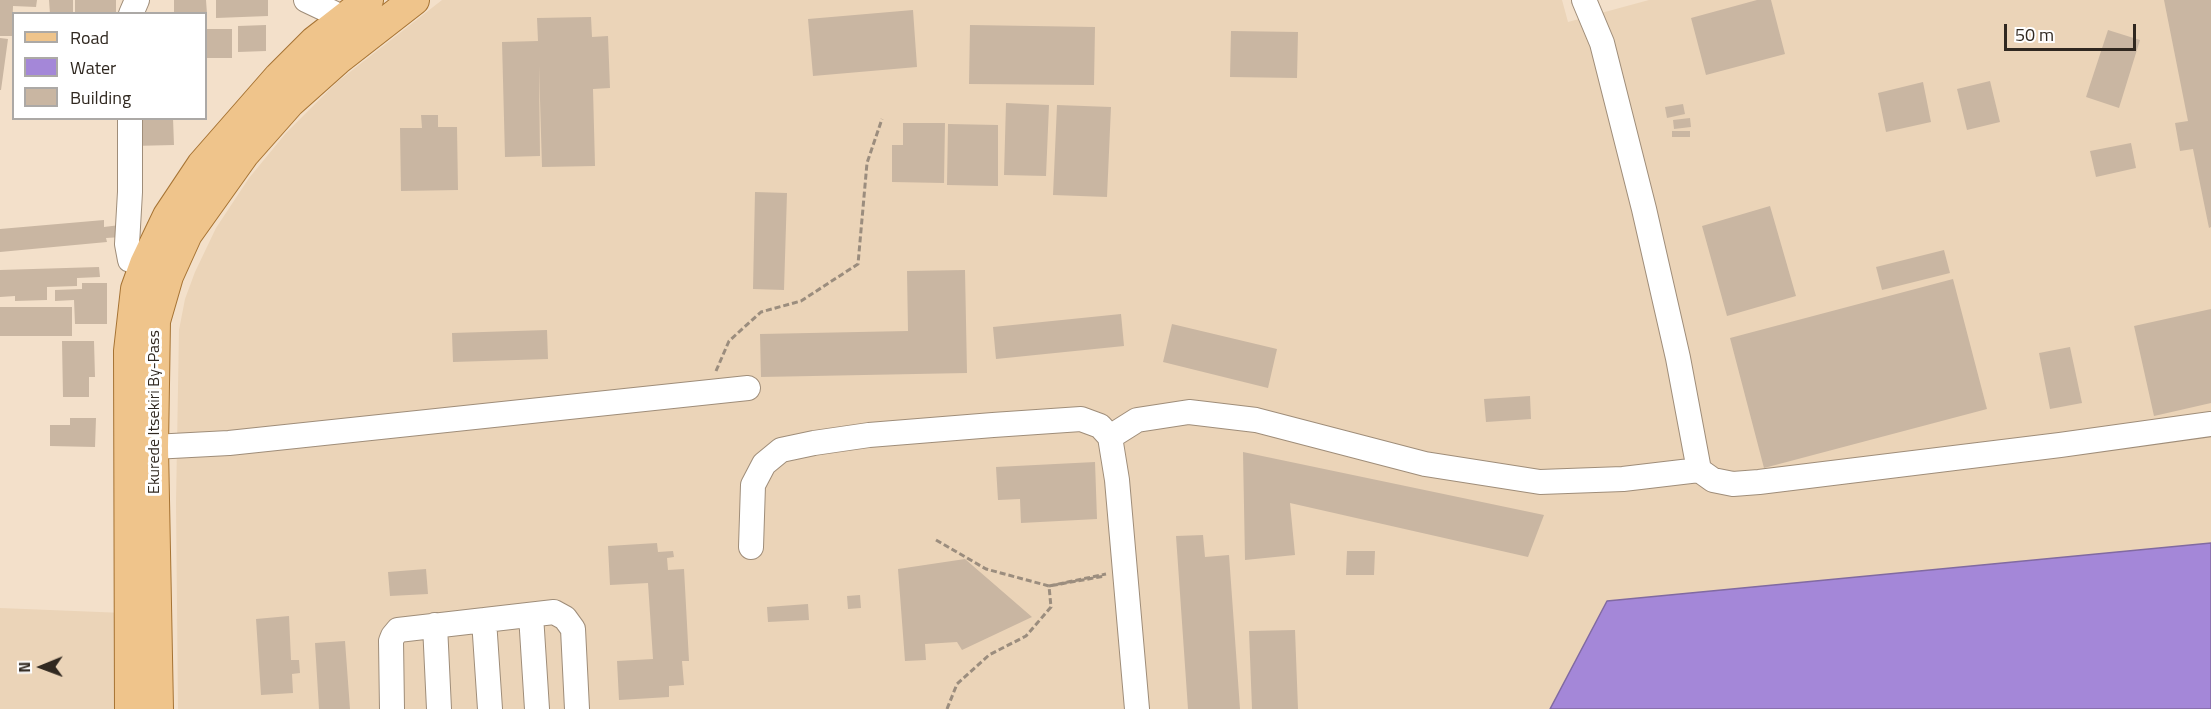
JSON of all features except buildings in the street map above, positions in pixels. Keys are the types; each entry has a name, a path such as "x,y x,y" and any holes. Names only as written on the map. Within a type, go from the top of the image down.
{"main road":[{"name":"Ekurede Itsekiri By-Pass","path":"130,709 129,351 136,289 168,216 202,165 279,77 314,42 368,0"},
{"name":"Ekurede Itsekiri By-Pass","path":"158,709 153,447 155,321 168,276 187,234 244,154 290,102 337,60 414,0"}],"street":[{"path":"306,0 344,18"},
{"path":"1584,0 1602,43 1644,209 1678,358 1699,470"},
{"path":"130,120 127,244 130,260 145,264"},
{"path":"153,447 229,443 748,388"},
{"path":"1110,437 1137,420 1189,412 1256,420 1425,464 1540,482 1623,479 1699,470 1713,480 1733,484 2060,445 2211,424"},
{"path":"751,547 753,485 764,464 781,450 814,442 869,435 1081,419 1100,426 1110,437 1117,480 1137,709"},
{"path":"392,709 393,636 403,628 554,612 570,622 573,629 577,709"},
{"path":"531,615 537,709"},
{"path":"484,620 490,709"},
{"path":"435,625 439,709"}],"path":[{"path":"708,392 729,341 761,312 801,301 858,264 867,163 882,119"},
{"path":"936,540 987,569 1049,586 1093,576 1125,572"},
{"path":"947,709 957,684 989,655 1026,636 1051,607 1049,586"}],"shaded area":[{"path":"442,0 1562,0 1568,22 1649,0 2211,0 2211,543 1607,601 1550,709 178,709 176,503 179,330 185,299 195,272 216,228 249,178 286,133 337,82"},
{"path":"0,608 124,613 125,709 0,709"}],"water":[{"path":"2211,543 2211,709 1550,709 1607,601"}]}
